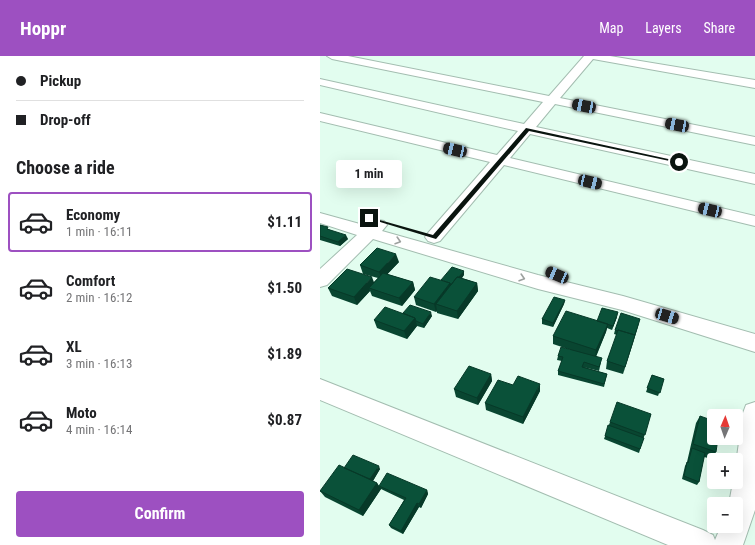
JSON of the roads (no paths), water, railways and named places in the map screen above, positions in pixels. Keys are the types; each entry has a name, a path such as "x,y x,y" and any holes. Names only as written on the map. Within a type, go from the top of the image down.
{"street":[{"path":"332,56 755,141"},
{"path":"434,237 591,56 638,59 755,84"},
{"path":"320,82 755,178"},
{"path":"320,117 755,221"},
{"path":"320,204 376,227 538,282 623,303 755,343"},
{"path":"320,218 434,237 544,270 623,303"},
{"path":"320,280 376,227"},
{"path":"320,389 703,545"},
{"path":"743,513 755,413"},
{"path":"728,545 734,533"}]}
